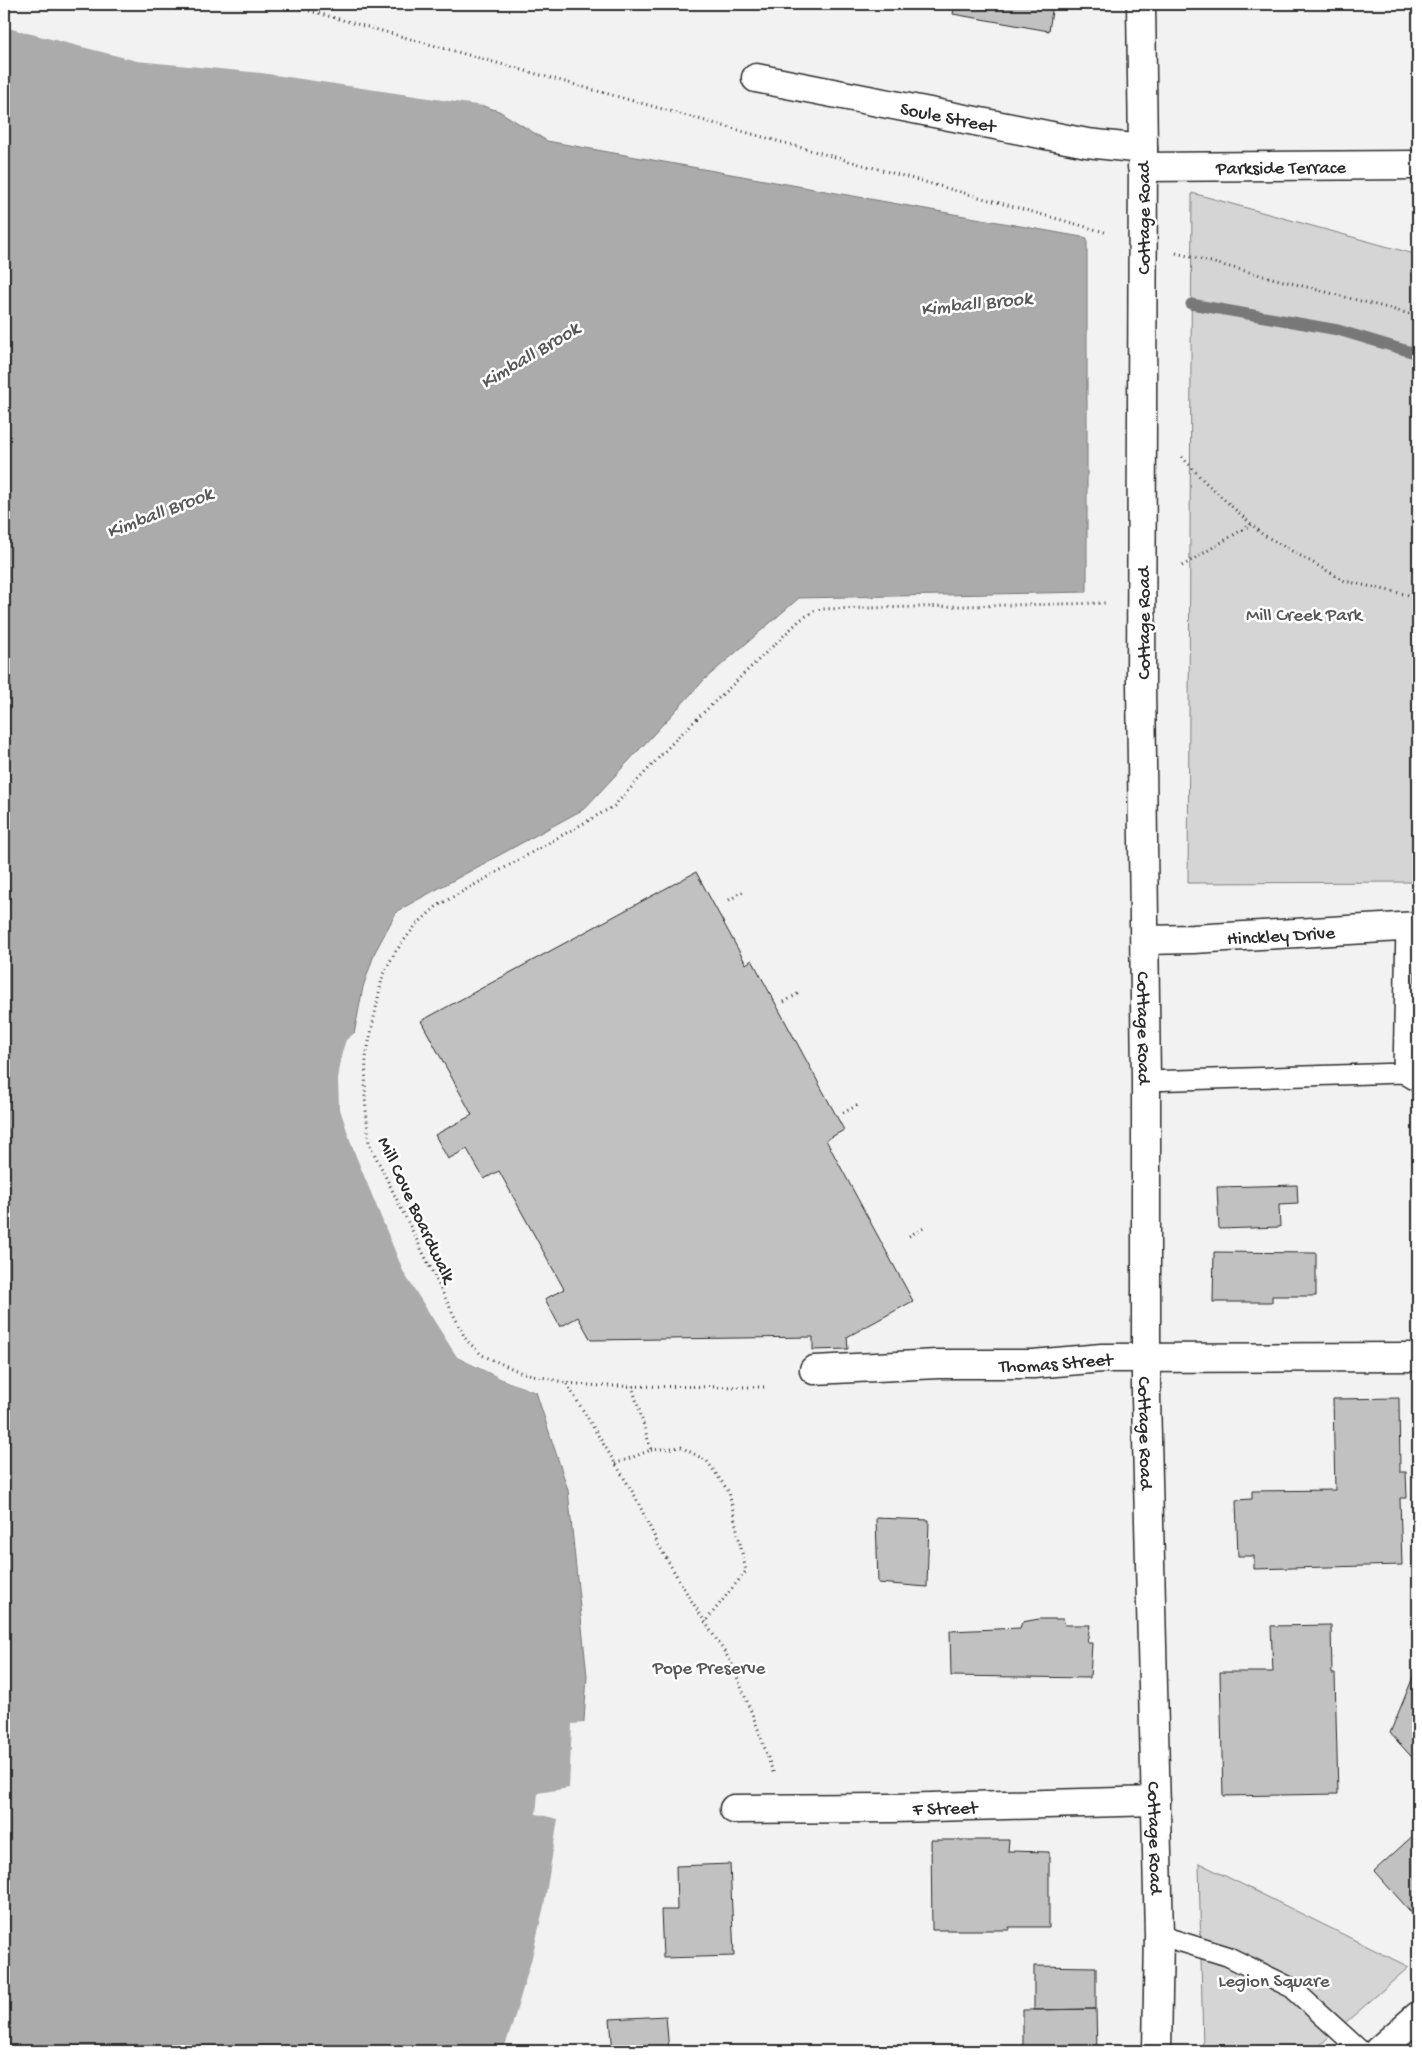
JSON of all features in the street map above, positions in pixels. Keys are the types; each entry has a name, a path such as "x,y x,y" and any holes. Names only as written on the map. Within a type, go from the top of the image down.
{"street":[{"name":"Cottage Road","path":"1141,4 1141,682 1145,940 1147,1417 1159,1935 1157,2051"},
{"name":"Soule Street","path":"756,78 1077,141 1142,158"},
{"name":"Parkside Terrace","path":"1142,158 1418,166"},
{"name":"Hinckley Drive","path":"1145,940 1412,926"},
{"name":"Thomas Street","path":"814,1370 938,1364 1033,1364 1102,1358 1147,1357 1418,1357"},
{"name":"F Street","path":"734,1809 1156,1801"},
{"path":"1378,2051 1418,2016"}],"lane":[{"path":"1146,1081 1411,1077 1412,926"},
{"path":"1159,1935 1227,1956 1292,1988 1361,2051"}],"path":[{"path":"285,4 1106,232"},
{"path":"1176,252 1418,316"},
{"path":"1182,457 1204,481 1262,534 1345,581 1418,597"},
{"path":"1182,566 1252,524"},
{"name":"Mill Cove Boardwalk","path":"764,1388 567,1383 520,1372 482,1355 472,1347 454,1316 369,1143 365,1098 366,1057 382,974 396,951 416,925 438,906 614,806 677,738 800,620 814,611 822,609 1105,603"},
{"path":"729,900 744,891"},
{"path":"784,1002 799,993"},
{"path":"843,1113 858,1105"},
{"path":"910,1236 924,1228"},
{"path":"567,1383 635,1496 658,1544 731,1662 757,1726 786,1809"},
{"path":"632,1386 651,1450"},
{"path":"615,1464 651,1450 681,1447 707,1462 729,1492 746,1571 705,1622"}],"green space":[{"name":"Mill Creek Park","path":"1192,193 1418,255 1418,882 1188,883"},
{"name":"Legion Square","path":"1199,1863 1409,1967 1313,2051 1203,2051"}],"water":[{"path":"4,4 73,4 483,106 499,111 547,141 1087,238 1087,592 799,598 705,679 584,809 397,911 375,952 363,987 348,1066 353,1149 457,1357 504,1380 536,1392 568,1490 587,1676 579,1795 569,1814 511,2051 4,2051"}],"pier":[{"path":"4,4 84,4 483,104 483,106 261,73 137,61 4,27"},
{"path":"357,1031 350,1066 355,1148 459,1355 536,1392 504,1380 457,1357 404,1273 353,1149 339,1106 338,1080 342,1052 346,1040"},
{"path":"586,1723 581,1795 572,1815 542,1966 514,2051 503,2051 531,1961 544,1906 558,1819 536,1814 538,1793 569,1788 572,1724"}],"building":[{"path":"955,4 1053,4 1049,31 953,14"},
{"path":"696,872 746,964 752,960 844,1130 826,1140 913,1301 847,1337 848,1349 813,1350 813,1337 591,1340 578,1317 560,1327 545,1299 564,1289 499,1171 484,1179 467,1149 448,1159 435,1135 472,1115 421,1021"},
{"path":"1297,1185 1298,1204 1279,1205 1280,1227 1219,1229 1217,1187"},
{"path":"1214,1252 1316,1253 1316,1296 1272,1296 1272,1302 1213,1302"},
{"path":"1399,1398 1400,1472 1406,1472 1407,1498 1400,1498 1402,1565 1254,1569 1254,1556 1238,1556 1236,1500 1252,1499 1252,1491 1335,1490 1333,1399"},
{"path":"876,1518 929,1520 927,1587 878,1583"},
{"path":"1039,1619 1063,1619 1065,1625 1090,1625 1087,1643 1092,1643 1090,1678 951,1676 950,1631 1020,1628 1022,1622"},
{"path":"1331,1625 1332,1674 1335,1674 1338,1794 1223,1796 1220,1672 1273,1672 1271,1626"},
{"path":"1418,1665 1418,1764 1390,1733"},
{"path":"1416,1833 1418,1836 1418,1920 1374,1871"},
{"path":"931,1840 1009,1840 1008,1851 1049,1852 1049,1927 1009,1927 1009,1930 932,1930"},
{"path":"730,1864 734,1956 663,1958 661,1910 677,1910 676,1866"},
{"path":"1034,1966 1096,1967 1096,2009 1034,2010"},
{"path":"1096,2009 1097,2051 1023,2051 1023,2010"},
{"path":"666,2016 669,2051 613,2051 610,2019"}],"waterway":[{"name":"Kimball Brook","path":"1191,304 1338,330 1418,354"}],"park label":[{"name":"Pope Preserve","path":"709,1666"}]}
